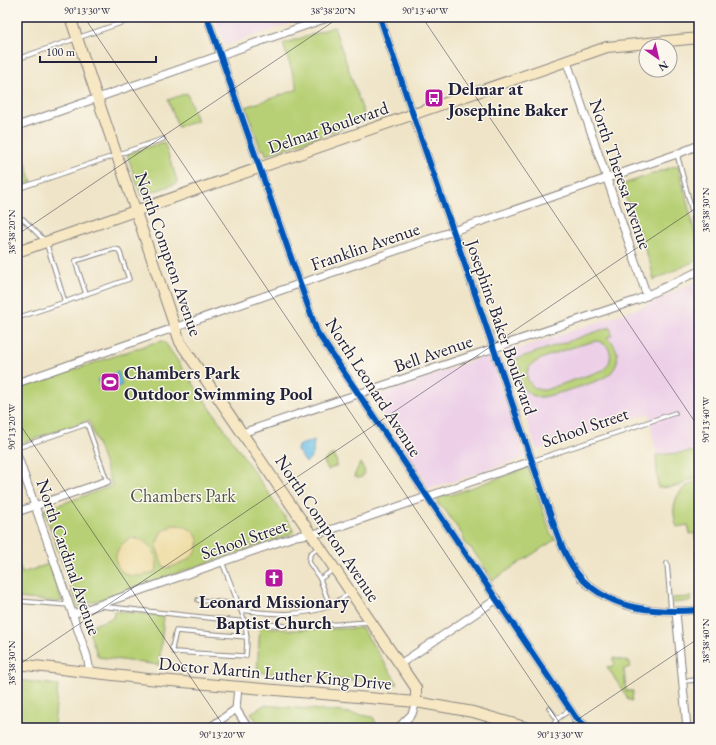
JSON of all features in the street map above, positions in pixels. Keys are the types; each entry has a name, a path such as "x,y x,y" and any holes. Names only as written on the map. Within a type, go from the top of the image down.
{"main road":[{"name":"North Compton Avenue","path":"70,17 117,154 174,329 184,348 416,688 416,702"},
{"name":"Delmar Boulevard","path":"17,252 615,45 699,38"},
{"name":"Doctor Martin Luther King Drive","path":"17,664 148,679 416,702 473,712 528,728"}],"street":[{"name":"North Leonard Avenue","path":"207,17 317,332 428,495 576,718 588,728"},
{"path":"17,126 330,17"},
{"name":"Josephine Baker Boulevard","path":"380,17 532,461 569,560 580,577 595,591 616,603 641,610 674,612 699,610"},
{"name":"North Theresa Avenue","path":"566,62 647,296"},
{"name":"Franklin Avenue","path":"17,383 677,154 699,145"},
{"name":"Bell Avenue","path":"242,433 647,296 699,271"},
{"name":"North Cardinal Avenue","path":"17,454 70,605 87,656 90,672"},
{"name":"School Street","path":"73,614 296,536 327,531 428,495 532,461"},
{"path":"17,512 107,481"},
{"path":"400,664 497,599"},
{"path":"674,612 683,681 687,728"},
{"path":"238,687 236,709 248,728"},
{"path":"398,728 412,714 416,702"},
{"path":"209,728 236,709"},
{"name":"North Leonard Avenue","path":"576,718 576,728"}],"lane":[{"path":"17,59 138,17"},
{"path":"17,189 163,139"},
{"path":"677,154 699,238"},
{"path":"17,221 23,219 46,242 65,302"},
{"path":"17,318 65,302 129,279 119,250 114,249 75,261 86,294"},
{"name":"School Street","path":"532,461 675,413"},
{"path":"17,448 87,424 107,481"},
{"path":"320,546 310,554 309,562 320,579 330,606"},
{"path":"222,562 245,622 247,637 246,656 174,652 172,648 176,631 247,637"},
{"path":"667,563 674,612"},
{"path":"320,579 335,568"},
{"path":"241,610 276,614 319,610 330,606 351,592"},
{"path":"17,600 70,605"},
{"path":"198,600 239,604"},
{"path":"96,606 294,627 372,622"},
{"path":"683,681 698,680"},
{"path":"549,708 556,719"},
{"path":"551,728 556,719 571,709"},
{"path":"17,727 31,728"}],"shaded area":[{"path":"215,17 309,17 227,45 224,43"},
{"path":"699,280 699,451 656,455 649,413 537,450 503,352 513,347 519,349 642,307"},
{"path":"485,356 490,357 492,360 522,449 526,455 523,458 430,489 424,484 423,477 372,400 372,397"}],"green space":[{"path":"334,27 366,120 266,155 264,149 261,150 246,107 298,89 283,44"},
{"path":"187,93 197,121 178,127 168,100"},
{"path":"17,136 32,182 17,187"},
{"path":"164,142 178,183 141,196 127,154"},
{"path":"678,165 699,249 699,259 654,280 650,263 621,185"},
{"path":"610,327 612,335 607,337 615,346 618,356 612,372 602,379 567,391 543,397 537,397 527,392 521,384 519,373 520,367 516,368 513,360","holes":["597,341 609,349 610,353 609,362 603,370 545,390 535,387 528,380 527,376 530,367 539,360 583,344"]},
{"name":"Chambers Park","path":"163,341 292,527 293,532 289,535 78,607 44,510 112,486 89,420 20,444 17,436 17,389 153,343"},
{"path":"699,451 699,478 689,480 679,486 658,488 656,455"},
{"path":"333,454 337,462 336,466 328,470 324,462"},
{"path":"360,463 365,471 362,477 359,478 354,476"},
{"path":"529,467 534,476 533,480 551,535 556,539 493,580 471,548 465,544 463,536 445,510 438,504 437,499 443,495 451,495"},
{"path":"699,481 699,540 696,540 695,533 690,534 688,525 677,527 674,505 676,498 685,487"},
{"path":"17,559 22,573 49,564 62,602 17,598"},
{"path":"691,597 691,601 673,603 672,598"},
{"path":"114,611 164,616 159,665 98,657 84,618 87,617 90,626 113,618"},
{"path":"260,626 291,630 362,628 398,684 257,672"},
{"path":"614,658 630,662 630,667 624,669 626,691 633,691 632,701 629,700 607,667 609,666 612,668 615,663 612,659"},
{"path":"17,680 58,685 54,725 17,722"},
{"path":"264,705 343,712 373,717 378,727 261,728 251,713"}],"sand":[{"path":"173,525 187,527 192,531 198,540 198,546 191,557 180,564 168,568 163,566 156,546 161,532"},
{"path":"132,538 143,541 152,549 157,560 156,571 135,576 121,571 117,566 116,560 119,548"}],"water":[{"name":"Chambers Park Outdoor Swimming Pool","path":"118,372 122,385 103,392 98,379"},
{"path":"314,440 313,455 306,463 297,450 298,446"}],"cycle path":[{"path":"207,17 317,332 576,718 588,728"},
{"path":"380,17 564,552 581,578 593,589 607,597 636,608 667,611 699,610"}],"place":[{"name":"Delmar at Josephine Baker","path":"434,98"},
{"name":"Chambers Park Outdoor Swimming Pool","path":"110,382"},
{"name":"Leonard Missionary Baptist Church","path":"274,578"}]}
